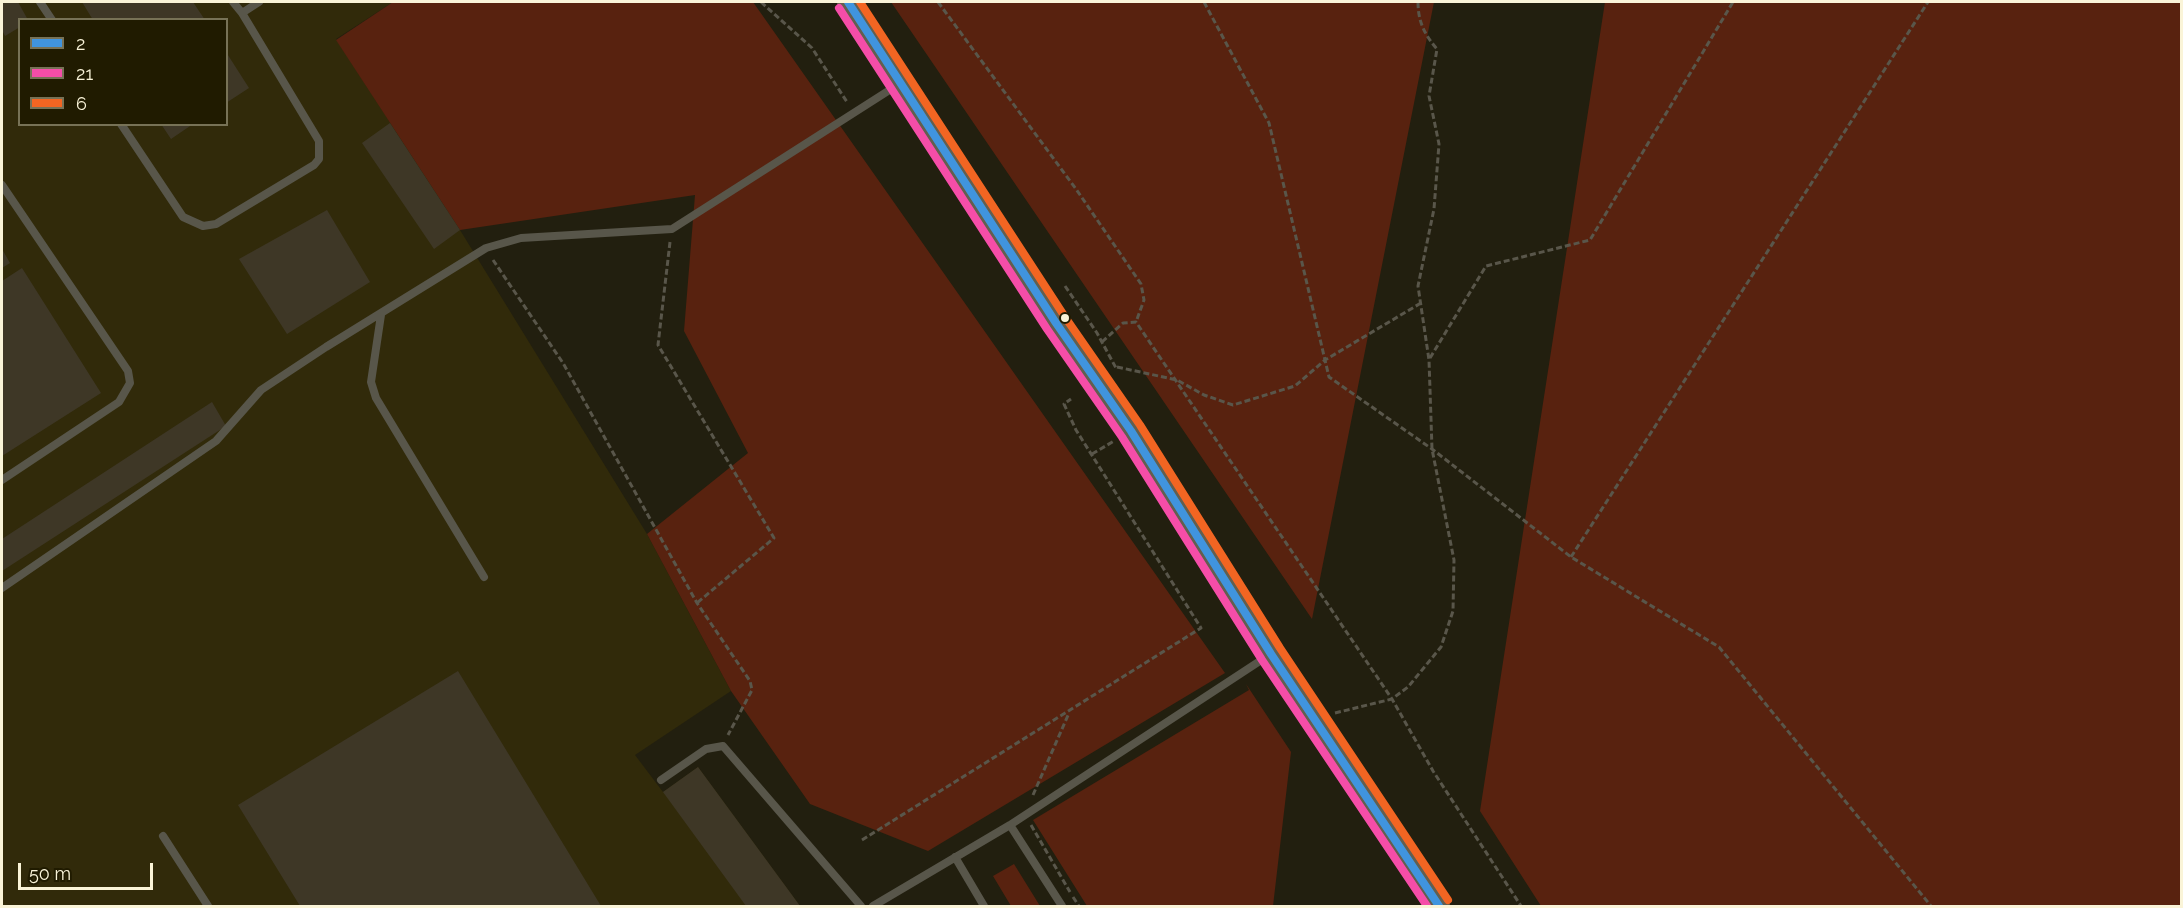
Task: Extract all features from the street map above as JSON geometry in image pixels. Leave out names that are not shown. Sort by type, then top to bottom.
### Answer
[{"type":"main road","points":[[848,2],[1061,332],[1131,431],[1271,654],[1439,906]]},
{"type":"lane","points":[[40,2],[51,18]]},
{"type":"lane","points":[[123,126],[183,217],[202,226],[216,224],[314,165],[319,159],[319,141],[242,13],[233,2]]},
{"type":"lane","points":[[242,13],[259,2]]},
{"type":"lane","points":[[2,588],[216,441],[261,390],[486,248],[521,238],[672,229],[853,111],[901,83]]},
{"type":"lane","points":[[2,185],[128,371],[130,383],[119,402],[2,480]]},
{"type":"lane","points":[[381,315],[371,382],[376,398],[484,577]]},
{"type":"lane","points":[[873,906],[1010,825],[1271,654]]},
{"type":"lane","points":[[661,780],[706,749],[723,746],[861,906]]},
{"type":"lane","points":[[1010,825],[1062,906]]},
{"type":"lane","points":[[163,836],[207,906]]},
{"type":"lane","points":[[955,857],[984,906]]},
{"type":"path","points":[[760,2],[812,48],[853,111]]},
{"type":"path","points":[[938,2],[1076,189],[1141,284],[1144,300],[1136,322]]},
{"type":"path","points":[[1204,2],[1269,123],[1329,377],[1432,449],[1571,557],[1719,647],[1931,906]]},
{"type":"path","points":[[1314,717],[1359,709],[1392,699],[1408,687],[1441,647],[1453,611],[1454,560],[1432,449],[1429,360],[1418,286],[1434,209],[1439,144],[1429,96],[1437,49],[1425,36],[1418,14],[1418,2]]},
{"type":"path","points":[[1429,360],[1486,266],[1590,240],[1733,2]]},
{"type":"path","points":[[1571,557],[1928,2]]},
{"type":"path","points":[[672,229],[658,345],[774,538],[697,603]]},
{"type":"path","points":[[486,248],[563,363],[697,603],[750,681],[752,690],[723,746]]},
{"type":"path","points":[[1065,286],[1098,333]]},
{"type":"path","points":[[1117,368],[1177,380],[1204,395],[1233,405],[1295,386],[1326,360],[1421,303]]},
{"type":"path","points":[[1102,342],[1123,323],[1136,322]]},
{"type":"path","points":[[1136,322],[1392,699],[1433,771],[1521,906]]},
{"type":"path","points":[[862,840],[1200,628],[1076,430],[1064,404],[1071,399]]},
{"type":"path","points":[[1092,454],[1131,431]]},
{"type":"path","points":[[1070,711],[1025,815],[1079,906]]},
{"type":"shaded area","points":[[2,2],[393,2],[336,39],[460,230],[647,534],[731,691],[635,755],[663,792],[698,767],[800,906],[2,906]]},
{"type":"shaded area","points":[[393,2],[753,2],[1225,673],[928,851],[810,804],[731,691],[647,534],[748,453],[684,331],[695,195],[460,230],[336,40]]},
{"type":"shaded area","points":[[891,2],[1434,2],[1312,619]]},
{"type":"shaded area","points":[[1605,2],[2181,2],[2181,906],[1541,906],[1480,811]]},
{"type":"shaded area","points":[[1246,684],[1291,752],[1273,906],[1087,906],[1033,820],[1249,690]]},
{"type":"shaded area","points":[[1014,864],[1040,906],[1011,906],[993,876]]},
{"type":"building","points":[[2,2],[18,2],[27,18],[18,18],[18,28],[5,36],[2,30]]},
{"type":"building","points":[[82,2],[193,2],[204,18],[92,18]]},
{"type":"building","points":[[228,55],[249,88],[228,102]]},
{"type":"building","points":[[390,123],[460,230],[434,249],[362,143]]},
{"type":"building","points":[[162,126],[190,126],[171,139]]},
{"type":"building","points":[[327,210],[370,282],[287,334],[239,259]]},
{"type":"building","points":[[2,249],[10,263],[2,268]]},
{"type":"building","points":[[22,268],[101,393],[2,456],[2,281]]},
{"type":"building","points":[[212,402],[226,426],[2,571],[2,539]]},
{"type":"building","points":[[458,671],[601,906],[300,906],[238,805]]},
{"type":"building","points":[[698,767],[800,906],[746,906],[663,792]]},
{"type":"transit line","name":"2","points":[[848,2],[1056,323],[1131,431],[1271,654],[1439,906]]},
{"type":"transit line","name":"6","points":[[860,2],[1065,317],[1140,425],[1280,648],[1448,900]]},
{"type":"transit line","name":"21","points":[[839,8],[1047,329],[1122,437],[1262,660],[1427,906]]}]
